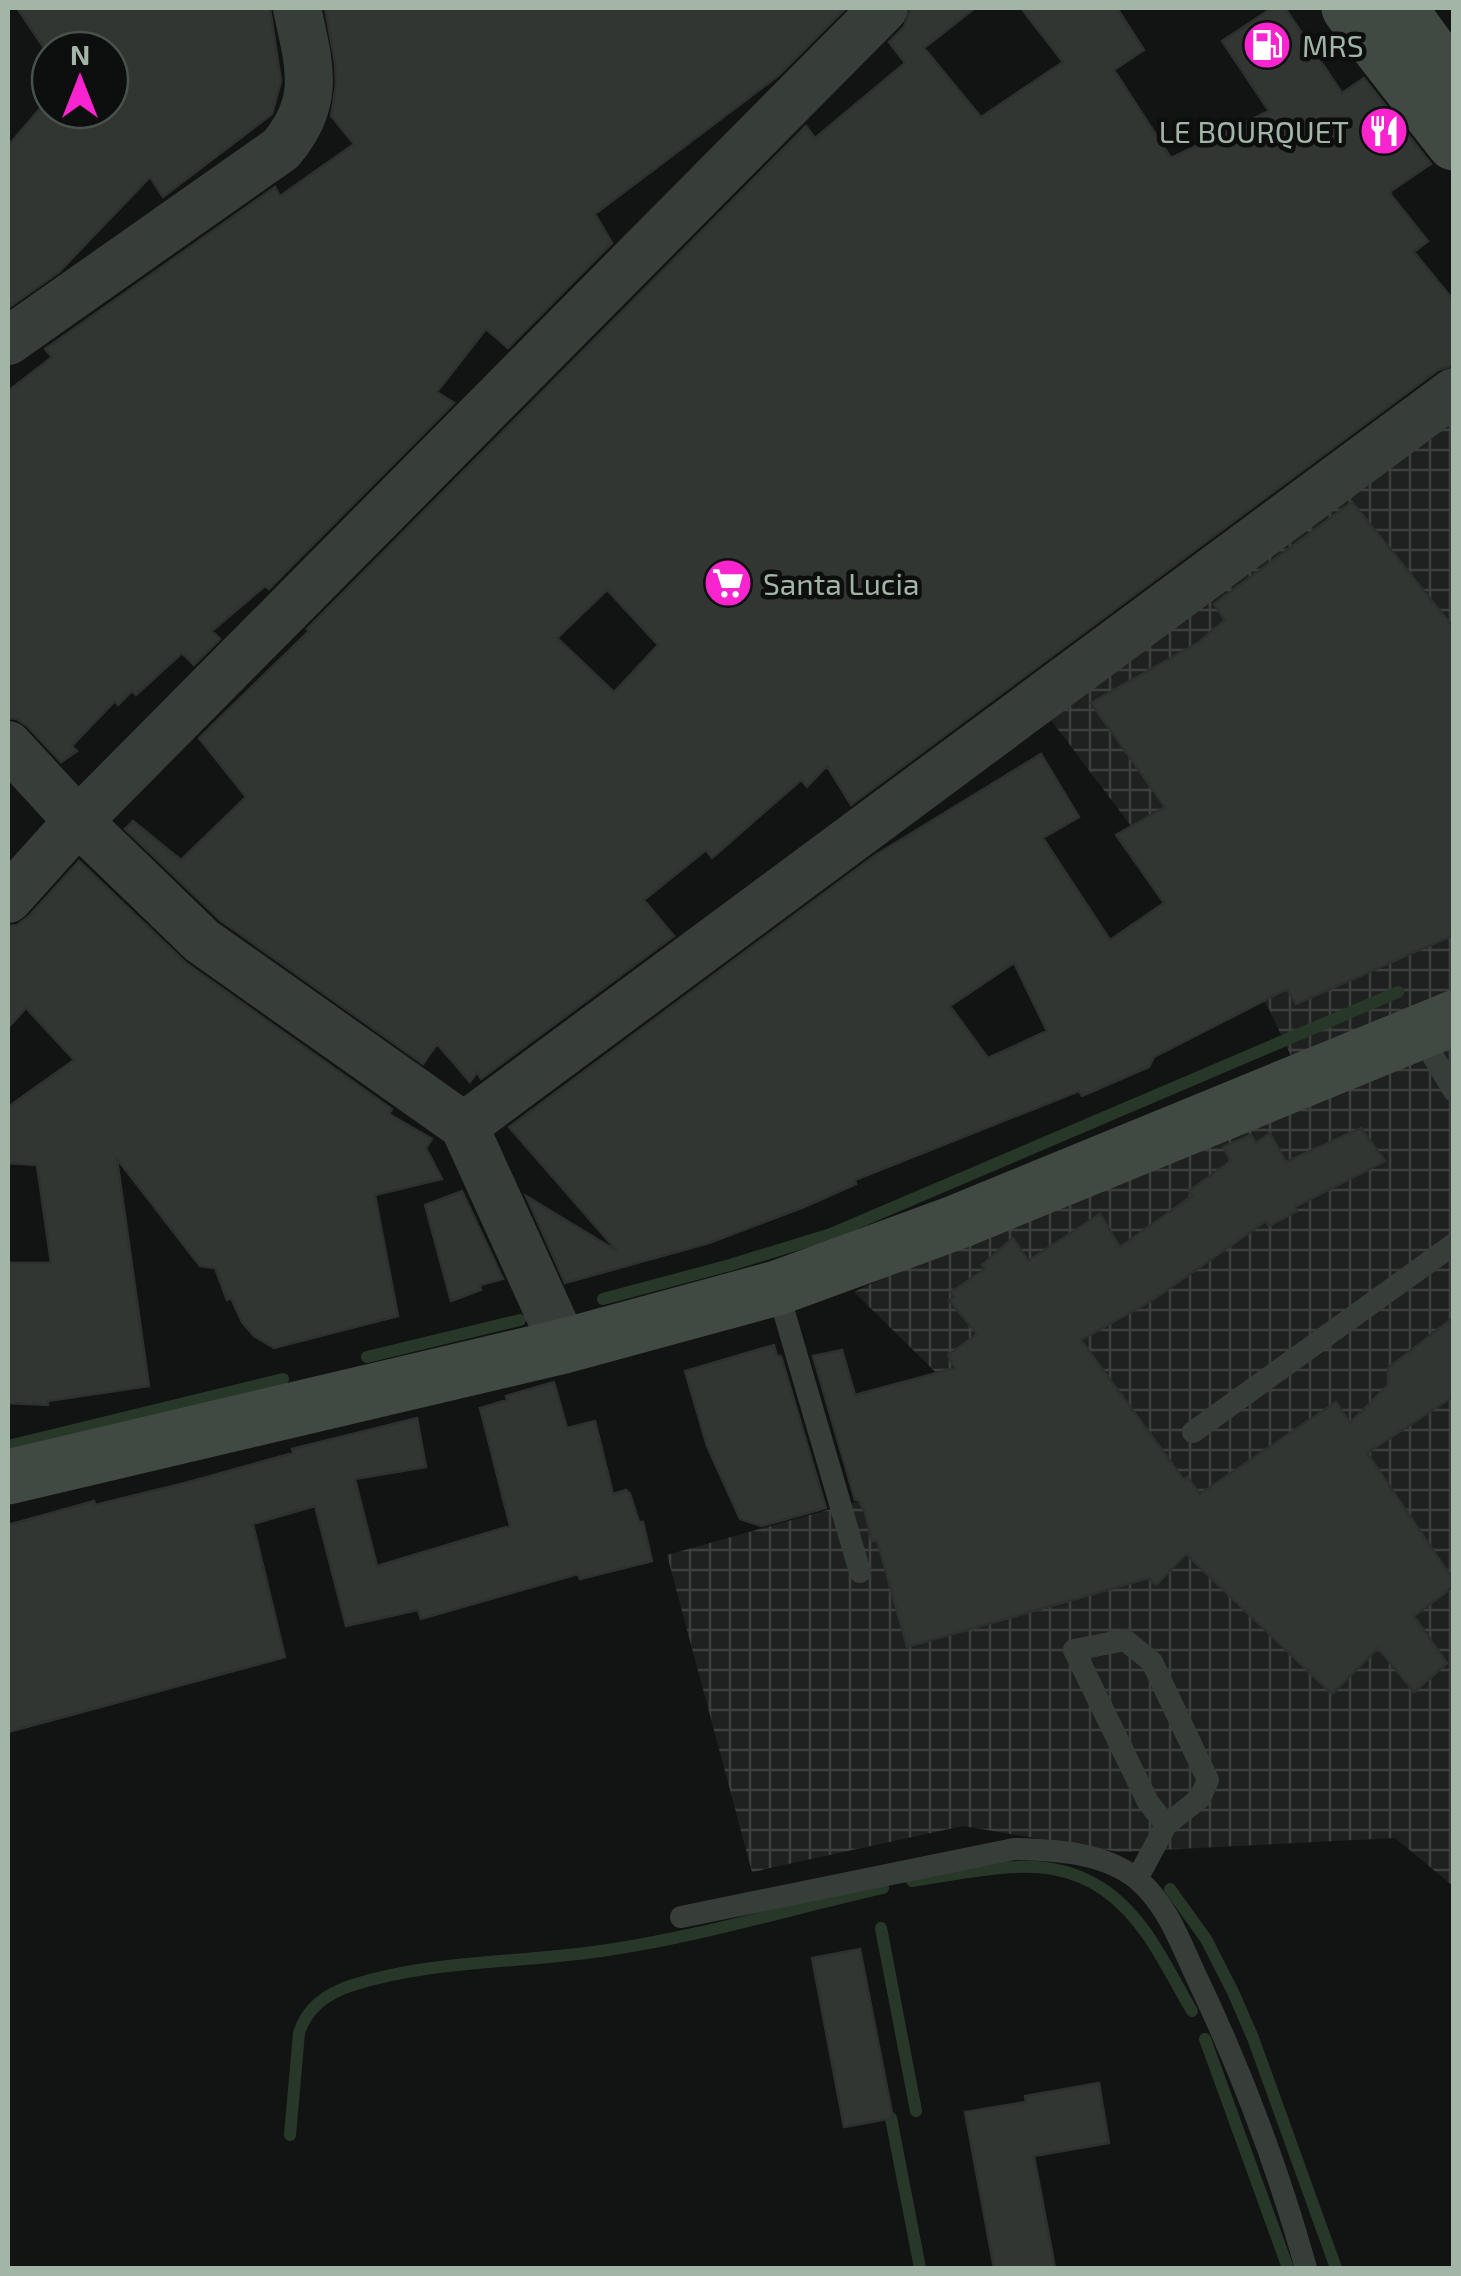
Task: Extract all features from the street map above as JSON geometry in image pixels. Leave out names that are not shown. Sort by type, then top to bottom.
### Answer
[{"type":"street","points":[[8,341],[281,150],[306,112],[311,74],[297,8]]},
{"type":"street","points":[[8,899],[78,821],[884,8]]},
{"type":"street","points":[[1349,8],[1454,143]]},
{"type":"street","points":[[1398,8],[1454,83]]},
{"type":"street","points":[[464,1126],[1454,392]]},
{"type":"street","points":[[8,745],[78,821],[202,941],[464,1126],[564,1346]]},
{"type":"street","points":[[8,1477],[564,1346],[777,1288],[957,1222],[1436,1025]]},
{"type":"lane","points":[[1436,1025],[1454,1092]]},
{"type":"lane","points":[[1193,1432],[1454,1244]]},
{"type":"lane","points":[[777,1288],[860,1572]]},
{"type":"lane","points":[[1137,1879],[1166,1825],[1200,1798],[1208,1780],[1152,1662],[1125,1640],[1074,1650],[1148,1802],[1166,1825]]},
{"type":"lane","points":[[681,1916],[1014,1849],[1057,1850],[1102,1860],[1137,1879],[1166,1912],[1233,2054],[1306,2268]]},
{"type":"shaded area","points":[[1453,418],[1453,1886],[1395,1838],[1119,1852],[963,1826],[752,1872],[667,1555],[1021,1456],[854,1292],[1301,1077],[1269,1009],[1048,716]]},
{"type":"building","points":[[17,8],[270,8],[281,81],[272,114],[163,197],[150,177],[59,272],[8,308],[8,146],[30,120],[30,130],[130,130],[130,30],[32,30]]},
{"type":"building","points":[[325,8],[846,8],[779,75],[595,214],[612,243],[508,348],[486,329],[437,392],[454,403],[269,589],[265,586],[212,631],[220,639],[194,665],[182,653],[136,695],[132,691],[118,705],[115,701],[72,746],[77,751],[61,762],[27,726],[8,718],[8,391],[52,357],[45,349],[275,187],[280,196],[354,144],[331,116],[335,63]]},
{"type":"building","points":[[911,8],[975,8],[924,48],[981,117],[1063,62],[1021,8],[1117,8],[1144,50],[1114,70],[1171,158],[1269,111],[1222,41],[1272,8],[1285,8],[1342,93],[1364,78],[1431,164],[1391,191],[1391,195],[1428,241],[1414,252],[1454,301],[1454,365],[1438,370],[851,805],[827,766],[807,787],[801,780],[712,858],[706,850],[644,900],[674,936],[481,1079],[477,1072],[470,1082],[437,1044],[423,1064],[220,920],[125,829],[133,821],[181,860],[246,797],[199,738],[806,126],[815,138],[905,63],[889,42],[904,27]],"holes":[[[607,590],[658,645],[614,692],[557,638]]]},
{"type":"building","points":[[1352,502],[1454,628],[1454,935],[1296,1004],[1287,989],[1154,1057],[1149,1067],[1082,1096],[1079,1091],[855,1180],[856,1184],[804,1207],[709,1243],[565,1283],[526,1196],[617,1251],[509,1127],[874,856],[1041,754],[1079,817],[1043,838],[1110,940],[1164,903],[1116,835],[1165,807],[1091,703],[1199,642],[1225,620],[1214,604]],"holes":[[[1014,963],[1047,1031],[988,1058],[950,1006]]]},
{"type":"building","points":[[79,861],[186,963],[392,1109],[389,1114],[432,1139],[426,1148],[442,1179],[375,1195],[398,1316],[274,1348],[254,1336],[242,1322],[231,1298],[227,1300],[215,1268],[200,1266],[117,1159],[149,1386],[48,1401],[48,1405],[8,1403],[8,1263],[51,1263],[37,1165],[8,1163],[8,1107],[74,1060],[26,1008],[8,1028],[8,926],[28,917]]},
{"type":"building","points":[[1361,1128],[1385,1161],[1295,1207],[1297,1211],[1269,1226],[1266,1221],[1151,1301],[1081,1340],[1184,1480],[1187,1477],[1200,1494],[1336,1402],[1350,1423],[1388,1385],[1388,1368],[1454,1317],[1454,1396],[1367,1453],[1454,1581],[1454,1586],[1414,1616],[1447,1663],[1414,1692],[1378,1648],[1332,1694],[1186,1554],[1156,1585],[1149,1578],[907,1647],[877,1540],[872,1541],[865,1513],[855,1500],[813,1356],[842,1350],[855,1395],[955,1368],[948,1355],[977,1334],[949,1300],[954,1297],[951,1292],[985,1269],[982,1265],[1013,1238],[1028,1261],[1100,1214],[1120,1247],[1192,1196],[1189,1191],[1231,1161],[1223,1147],[1251,1135],[1256,1143],[1270,1133],[1286,1162]]},
{"type":"building","points":[[462,1191],[503,1279],[480,1285],[481,1290],[451,1301],[425,1205]]},
{"type":"building","points":[[774,1345],[777,1356],[781,1356],[826,1508],[762,1526],[740,1519],[707,1446],[685,1371]]},
{"type":"building","points":[[554,1382],[567,1428],[595,1421],[613,1494],[626,1490],[630,1494],[639,1522],[643,1522],[652,1561],[580,1579],[578,1574],[421,1619],[418,1610],[346,1626],[315,1506],[253,1524],[285,1657],[8,1732],[8,1525],[94,1501],[95,1505],[185,1483],[293,1453],[292,1449],[417,1418],[426,1467],[355,1479],[377,1566],[510,1526],[480,1408]]},
{"type":"building","points":[[860,1949],[893,2118],[844,2127],[812,1958]]},
{"type":"building","points":[[1099,2083],[1109,2143],[1034,2156],[1055,2268],[994,2268],[965,2112],[1026,2102],[1025,2096]]},
{"type":"waterway","points":[[603,1299],[831,1234],[1398,992]]},
{"type":"waterway","points":[[367,1357],[520,1320]]},
{"type":"waterway","points":[[8,1446],[283,1379]]},
{"type":"waterway","points":[[912,1881],[1013,1867],[1071,1874],[1098,1886],[1124,1907],[1149,1937],[1192,2011]]},
{"type":"waterway","points":[[290,2135],[299,2033],[313,2008],[344,1988],[413,1971],[636,1945],[883,1888]]},
{"type":"waterway","points":[[1170,1889],[1206,1939],[1233,1992],[1336,2268]]},
{"type":"waterway","points":[[881,1928],[916,2111]]},
{"type":"waterway","points":[[1205,2039],[1288,2268]]},
{"type":"waterway","points":[[891,2118],[920,2268]]},
{"type":"place","name":"MRS","points":[[1267,45]]},
{"type":"place","name":"LE BOURQUET","points":[[1384,131]]},
{"type":"place","name":"Santa Lucia","points":[[728,583]]}]
